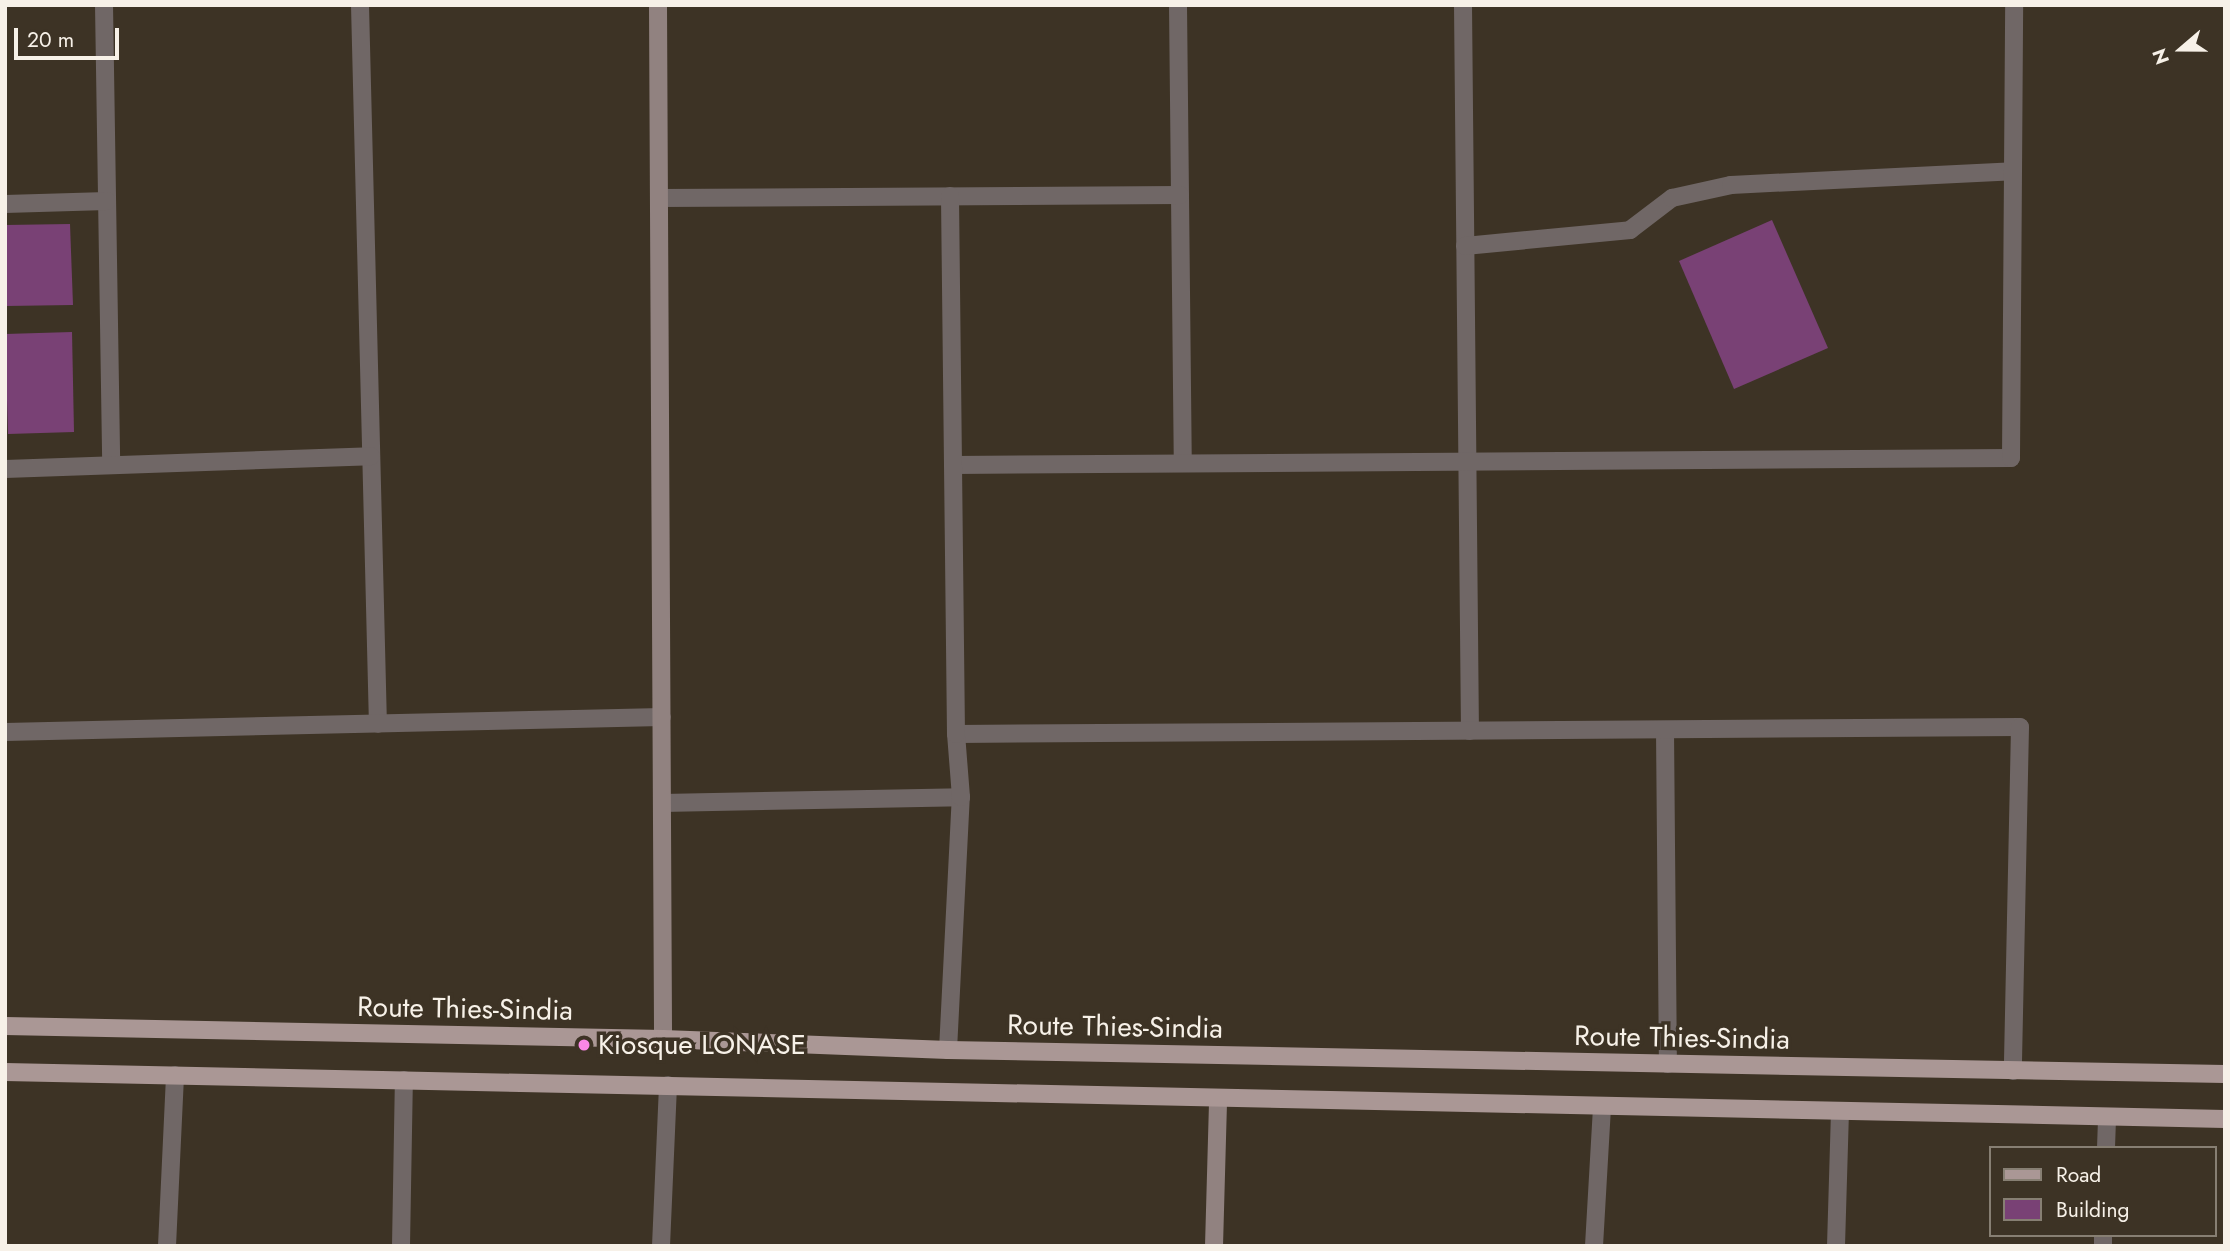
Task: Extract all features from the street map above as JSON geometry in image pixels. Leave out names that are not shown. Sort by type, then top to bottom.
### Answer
[{"type":"main road","name":"Route Thies-Sindia","points":[[5,1026],[663,1039],[948,1050],[2225,1074]]},
{"type":"main road","points":[[5,1072],[668,1085],[1218,1100],[2225,1119]]},
{"type":"street","points":[[104,5],[111,465]]},
{"type":"street","points":[[360,5],[378,724]]},
{"type":"street","points":[[657,5],[663,1039]]},
{"type":"street","points":[[1178,5],[1183,463]]},
{"type":"street","points":[[1463,5],[1470,731]]},
{"type":"street","points":[[953,465],[2011,458],[2014,5]]},
{"type":"street","points":[[1465,246],[1630,230],[1672,198],[1731,185],[2013,171]]},
{"type":"street","points":[[659,198],[1180,195]]},
{"type":"street","points":[[948,1050],[961,797],[956,734],[950,196]]},
{"type":"street","points":[[5,204],[107,201]]},
{"type":"street","points":[[5,469],[371,456]]},
{"type":"street","points":[[5,732],[662,718]]},
{"type":"street","points":[[956,734],[2020,727],[2013,1070]]},
{"type":"street","points":[[1665,730],[1668,1064]]},
{"type":"street","points":[[662,803],[961,797]]},
{"type":"street","points":[[167,1246],[175,1075]]},
{"type":"street","points":[[401,1246],[404,1080]]},
{"type":"street","points":[[661,1246],[668,1085]]},
{"type":"street","points":[[1214,1246],[1218,1100]]},
{"type":"street","points":[[1594,1246],[1602,1107]]},
{"type":"street","points":[[1836,1246],[1840,1112]]},
{"type":"street","points":[[2106,1146],[2107,1117]]},
{"type":"building","points":[[1772,220],[1828,348],[1734,389],[1679,261]]},
{"type":"building","points":[[70,224],[73,305],[6,306],[5,225]]},
{"type":"building","points":[[72,332],[74,432],[8,434],[5,334]]},
{"type":"place","name":"Kiosque LONASE","points":[[584,1045]]}]
